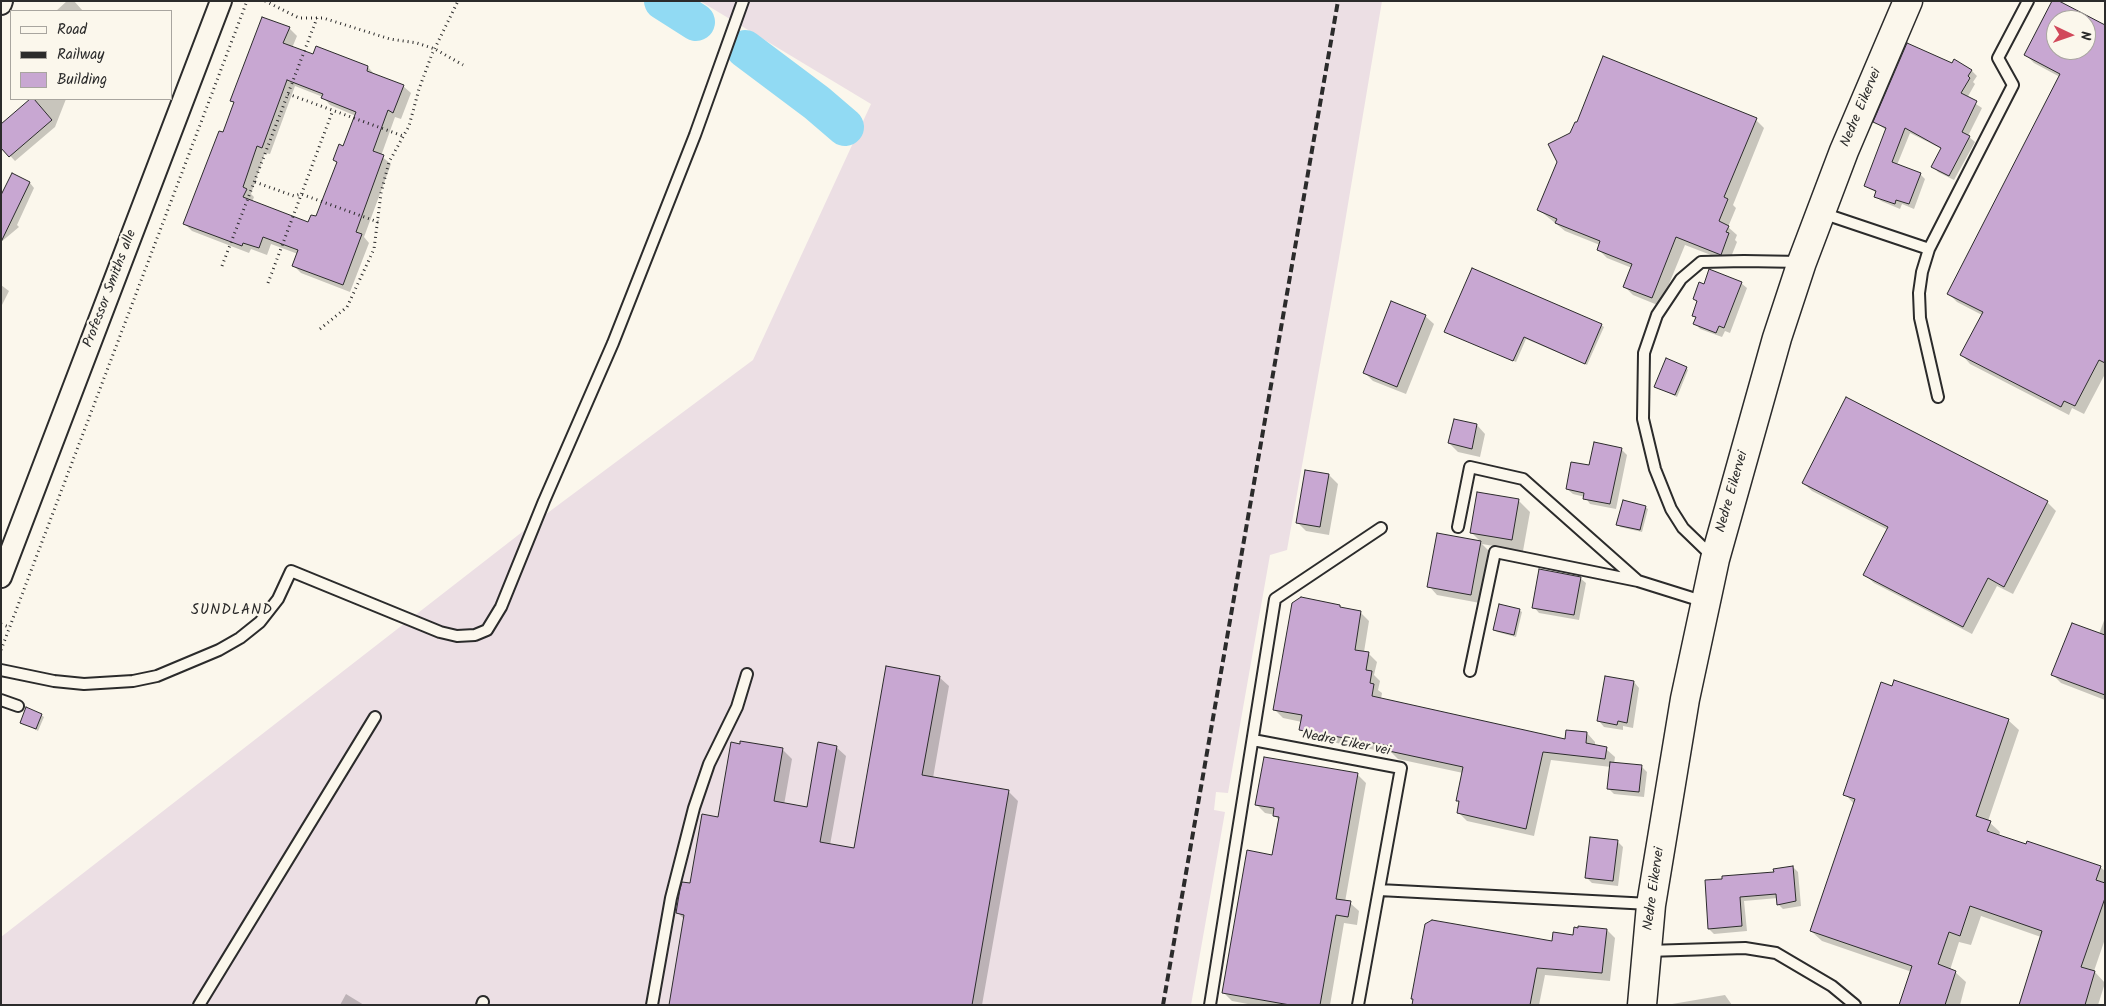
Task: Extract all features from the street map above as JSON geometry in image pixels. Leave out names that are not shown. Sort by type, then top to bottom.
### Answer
[{"type":"main road","name":"Nedre Eikervei","points":[[1642,1005],[1652,904],[1685,699],[1715,559],[1777,338],[1802,262],[1844,151],[1908,1]]},
{"type":"street","name":"Professor Smiths alle","points":[[1,577],[221,1]]},
{"type":"lane","points":[[1,670],[54,682],[84,684],[134,681],[157,676],[219,650],[260,622],[278,599],[291,570],[440,632],[458,636],[475,635],[487,630],[501,607],[544,501],[613,343],[695,135],[743,1]]},
{"type":"lane","points":[[1938,397],[1920,318],[1918,293],[1922,272],[1929,249],[2013,85],[1998,58],[2028,1]]},
{"type":"lane","points":[[1821,212],[1929,249]]},
{"type":"lane","points":[[1715,559],[1683,528],[1671,509],[1655,469],[1643,419],[1644,353],[1657,315],[1681,279],[1701,262],[1802,262]]},
{"type":"lane","points":[[1458,527],[1470,467],[1522,479],[1638,581]]},
{"type":"lane","points":[[1210,1005],[1275,599],[1381,528]]},
{"type":"lane","points":[[1470,671],[1495,552],[1638,581],[1706,602]]},
{"type":"lane","points":[[652,1005],[671,898],[694,808],[709,764],[737,707],[747,674]]},
{"type":"lane","points":[[1,700],[18,706]]},
{"type":"lane","points":[[198,1005],[375,716]]},
{"type":"lane","name":"Nedre Eiker vei","points":[[1253,740],[1401,768],[1358,1005]]},
{"type":"lane","points":[[1379,890],[1652,904]]},
{"type":"lane","points":[[1646,951],[1745,948],[1776,953],[1832,986],[1855,1005]]},
{"type":"path","points":[[1,650],[247,1]]},
{"type":"path","points":[[266,1],[299,18],[323,18],[390,39],[417,43],[435,49],[463,65]]},
{"type":"path","points":[[320,329],[347,307],[374,248],[381,192],[389,162],[409,126],[419,89],[435,49],[458,1]]},
{"type":"path","points":[[222,266],[317,18]]},
{"type":"path","points":[[288,94],[403,136]]},
{"type":"path","points":[[268,283],[333,110]]},
{"type":"path","points":[[255,182],[294,196],[301,194],[378,222]]},
{"type":"path","points":[[1,624],[9,627]]},
{"type":"shaded area","points":[[700,1],[1382,1],[1287,550],[1270,555],[1228,793],[1216,792],[1214,810],[1225,812],[1191,1005],[1,1005],[1,937],[526,529],[753,360],[871,104]]},
{"type":"building","points":[[2052,1],[2059,1],[2076,10],[2047,10]]},
{"type":"building","points":[[2046,13],[2046,60],[2096,60],[2096,20],[2105,25],[2105,363],[2099,360],[2075,406],[2064,401],[2061,407],[1960,355],[1983,312],[1947,294],[2060,74],[2024,55]]},
{"type":"building","points":[[262,17],[290,27],[283,43],[313,54],[316,46],[368,66],[367,71],[404,85],[393,113],[388,110],[373,151],[384,155],[356,232],[362,234],[343,285],[292,266],[298,250],[263,237],[259,248],[243,243],[242,246],[183,224],[219,131],[223,132],[234,102],[230,101]],"holes":[[[287,80],[323,94],[321,98],[356,112],[343,146],[339,144],[333,160],[337,162],[316,216],[311,215],[308,222],[243,197],[247,189],[243,187],[257,146],[262,148]]]},
{"type":"building","points":[[1907,43],[1952,63],[1954,59],[1972,70],[1968,76],[1970,78],[1961,93],[1977,101],[1962,132],[1970,136],[1949,176],[1931,167],[1941,148],[1905,128],[1892,162],[1921,173],[1909,204],[1896,200],[1895,204],[1874,197],[1876,191],[1864,186],[1886,128],[1873,122]]},
{"type":"building","points":[[1603,56],[1757,118],[1724,197],[1728,199],[1719,221],[1729,226],[1726,232],[1729,233],[1721,255],[1676,237],[1652,298],[1623,287],[1632,264],[1597,250],[1600,241],[1555,223],[1557,219],[1537,210],[1557,162],[1548,144],[1570,133],[1575,122],[1577,122]]},
{"type":"building","points":[[29,100],[35,100],[52,120],[9,157],[1,148],[1,124]]},
{"type":"building","points":[[12,173],[30,182],[1,242],[1,195]]},
{"type":"building","points":[[1472,268],[1602,324],[1585,364],[1524,337],[1513,361],[1444,332]]},
{"type":"building","points":[[1709,269],[1742,282],[1724,328],[1719,326],[1716,333],[1693,324],[1696,317],[1692,316],[1697,301],[1693,299],[1699,282],[1704,284]]},
{"type":"building","points":[[1391,301],[1426,315],[1397,387],[1363,373]]},
{"type":"building","points":[[1666,358],[1687,367],[1675,395],[1654,387]]},
{"type":"building","points":[[1846,397],[2048,501],[2004,587],[1988,578],[1963,627],[1863,575],[1888,527],[1802,483]]},
{"type":"building","points":[[1454,419],[1477,424],[1472,449],[1448,443]]},
{"type":"building","points":[[1594,442],[1622,448],[1610,504],[1583,499],[1584,493],[1566,489],[1571,462],[1589,465]]},
{"type":"building","points":[[1305,470],[1329,474],[1320,527],[1296,523]]},
{"type":"building","points":[[1477,492],[1519,499],[1512,540],[1470,533]]},
{"type":"building","points":[[1623,500],[1646,506],[1640,530],[1616,525]]},
{"type":"building","points":[[1437,533],[1481,541],[1471,595],[1427,587]]},
{"type":"building","points":[[1539,569],[1581,577],[1574,615],[1532,608]]},
{"type":"building","points":[[1301,597],[1361,611],[1355,650],[1369,652],[1366,670],[1372,671],[1370,683],[1374,684],[1372,696],[1565,739],[1566,730],[1587,732],[1586,743],[1607,747],[1605,759],[1543,752],[1526,829],[1457,813],[1459,801],[1456,801],[1463,767],[1389,751],[1390,746],[1299,730],[1302,715],[1273,710],[1292,603]]},
{"type":"building","points":[[1499,604],[1520,609],[1514,635],[1493,630]]},
{"type":"building","points":[[2072,623],[2105,635],[2105,695],[2051,675]]},
{"type":"building","points":[[886,666],[940,676],[922,775],[1009,790],[972,1005],[669,1005],[684,915],[676,913],[680,889],[682,882],[690,883],[702,814],[718,817],[731,742],[740,744],[740,741],[783,748],[774,801],[807,807],[818,742],[837,746],[820,842],[854,848]]},
{"type":"building","points":[[1605,676],[1634,681],[1627,723],[1618,721],[1617,725],[1597,721]]},
{"type":"building","points":[[1894,680],[2009,719],[1976,816],[1991,821],[1987,831],[2026,844],[2027,841],[2101,866],[2096,880],[2105,883],[2105,898],[2081,967],[2095,971],[2085,1005],[2019,1005],[2042,931],[1970,906],[1960,936],[1949,932],[1938,964],[1956,971],[1945,1005],[1899,1005],[1912,966],[1810,931],[1855,799],[1843,795],[1881,682],[1892,686]]},
{"type":"building","points":[[26,707],[42,714],[36,729],[20,723]]},
{"type":"building","points":[[1264,757],[1358,773],[1336,899],[1351,901],[1348,917],[1336,915],[1320,1005],[1290,1005],[1222,993],[1247,850],[1272,855],[1279,817],[1273,816],[1274,808],[1255,805]]},
{"type":"building","points":[[1610,762],[1642,765],[1639,792],[1607,789]]},
{"type":"building","points":[[1590,837],[1618,840],[1613,881],[1585,878]]},
{"type":"building","points":[[1793,866],[1796,901],[1777,905],[1776,894],[1740,897],[1742,926],[1708,929],[1705,880],[1722,879],[1722,876],[1774,872],[1773,869]]},
{"type":"building","points":[[1432,920],[1552,941],[1553,932],[1573,935],[1574,927],[1578,928],[1578,926],[1607,929],[1602,973],[1537,968],[1530,1005],[1412,1005],[1413,999],[1411,999],[1425,924]]},
{"type":"waterway","points":[[663,1],[696,22]]},
{"type":"waterway","points":[[745,49],[817,103],[845,127]]},
{"type":"railway","points":[[1163,1005],[1338,1]]},
{"type":"district","name":"SUNDLAND","points":[[232,611]]}]
